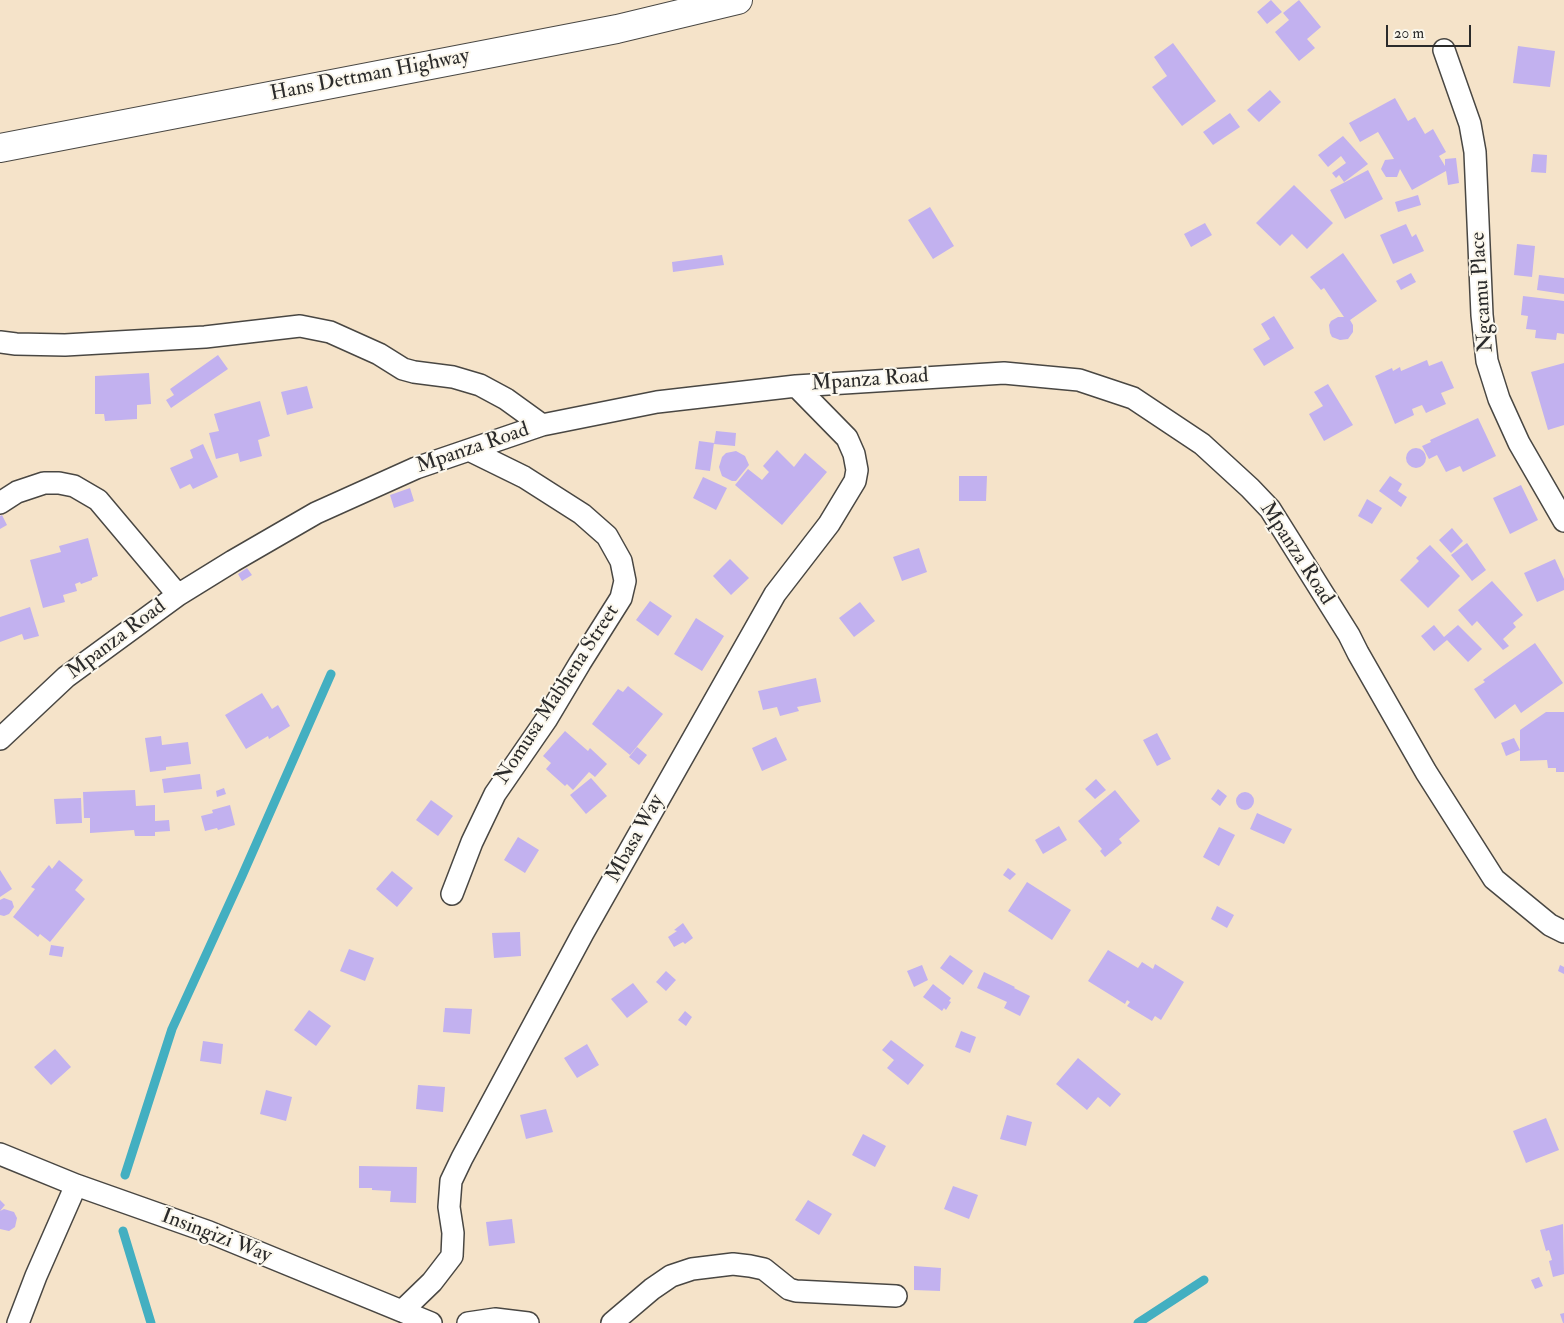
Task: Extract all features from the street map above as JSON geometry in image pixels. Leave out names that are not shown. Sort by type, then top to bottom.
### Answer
[{"type":"street","name":"Hans Dettman Highway","points":[[0,148],[607,30],[738,0]]},
{"type":"street","name":"Ngcamu Place","points":[[1444,50],[1470,124],[1475,152],[1482,315],[1488,361],[1499,399],[1519,443],[1564,522]]},
{"type":"street","points":[[0,342],[65,345],[205,337],[300,326],[330,332],[379,354],[403,369],[453,377],[480,385],[506,399],[542,425]]},
{"type":"street","name":"Mpanza Road","points":[[0,739],[66,678],[178,594],[316,513],[416,468],[542,425],[657,402],[796,386],[1004,373],[1079,380],[1133,398],[1202,444],[1250,488],[1270,510],[1349,635],[1426,772],[1494,879],[1550,925],[1564,932]]},
{"type":"street","name":"Mbasa Way","points":[[402,1311],[432,1282],[452,1256],[453,1233],[449,1207],[451,1181],[583,933],[775,594],[829,524],[855,481],[857,470],[854,454],[847,438],[796,386]]},
{"type":"street","name":"Nomusa Mabhena Street","points":[[452,894],[472,842],[495,794],[546,720],[621,598],[625,581],[621,560],[607,536],[582,514],[524,477],[469,450]]},
{"type":"street","points":[[0,503],[17,492],[44,482],[74,486],[98,500],[178,594]]},
{"type":"street","name":"Insingizi Way","points":[[0,1154],[76,1185],[210,1232],[431,1323]]},
{"type":"street","points":[[18,1323],[36,1276],[76,1185]]},
{"type":"street","points":[[612,1323],[652,1289],[671,1276],[692,1270],[733,1264],[764,1269],[789,1289],[796,1291],[896,1296]]},
{"type":"street","points":[[468,1323],[495,1319],[528,1323]]},
{"type":"building","points":[[1271,0],[1282,12],[1267,24],[1257,12]]},
{"type":"building","points":[[1299,0],[1321,27],[1307,39],[1315,48],[1299,61],[1275,32],[1289,20],[1283,13]]},
{"type":"building","points":[[1173,43],[1216,101],[1182,126],[1152,87],[1167,76],[1154,57]]},
{"type":"building","points":[[1518,46],[1555,51],[1550,87],[1513,83]]},
{"type":"building","points":[[1270,90],[1281,102],[1259,122],[1247,110]]},
{"type":"building","points":[[1395,98],[1408,121],[1415,117],[1425,134],[1433,129],[1446,152],[1439,156],[1445,166],[1445,159],[1456,158],[1459,183],[1448,185],[1446,171],[1412,190],[1400,169],[1397,177],[1386,177],[1381,169],[1385,160],[1394,159],[1378,132],[1360,142],[1349,123]]},
{"type":"building","points":[[1230,113],[1240,127],[1213,145],[1203,132]]},
{"type":"building","points":[[1343,136],[1368,164],[1344,182],[1339,175],[1336,178],[1332,173],[1346,163],[1341,156],[1328,167],[1318,155]]},
{"type":"building","points":[[1533,154],[1547,155],[1546,173],[1531,172]]},
{"type":"building","points":[[1368,170],[1383,199],[1345,219],[1330,190]]},
{"type":"building","points":[[1294,185],[1333,223],[1307,249],[1292,234],[1280,246],[1256,223]]},
{"type":"building","points":[[1418,195],[1421,205],[1398,212],[1395,202]]},
{"type":"building","points":[[930,207],[954,246],[933,259],[908,220]]},
{"type":"building","points":[[1205,223],[1212,235],[1191,247],[1184,234]]},
{"type":"building","points":[[1406,224],[1412,237],[1416,234],[1424,251],[1393,264],[1380,235]]},
{"type":"building","points":[[1517,244],[1535,246],[1532,277],[1514,275]]},
{"type":"building","points":[[1343,253],[1377,301],[1350,320],[1353,325],[1353,332],[1348,339],[1340,340],[1332,337],[1329,325],[1331,321],[1338,317],[1344,317],[1324,288],[1321,290],[1310,277]]},
{"type":"building","points":[[722,255],[724,265],[673,272],[672,262]]},
{"type":"building","points":[[1411,273],[1416,282],[1401,290],[1396,281]]},
{"type":"building","points":[[1539,275],[1564,278],[1564,294],[1537,290]]},
{"type":"building","points":[[1523,296],[1564,301],[1564,334],[1557,333],[1556,340],[1535,338],[1536,330],[1526,329],[1528,316],[1521,315]]},
{"type":"building","points":[[1274,316],[1294,348],[1264,366],[1253,349],[1270,339],[1261,324]]},
{"type":"building","points":[[218,355],[228,369],[171,408],[166,400],[174,395],[170,389]]},
{"type":"building","points":[[1427,360],[1429,366],[1442,361],[1454,388],[1441,393],[1446,404],[1426,413],[1422,405],[1412,409],[1414,415],[1395,424],[1375,376],[1392,368],[1393,371],[1400,367],[1401,371]]},
{"type":"building","points":[[1564,363],[1564,425],[1548,430],[1531,372]]},
{"type":"building","points":[[149,373],[151,404],[137,405],[137,419],[105,421],[104,414],[95,414],[95,376]]},
{"type":"building","points":[[1328,384],[1353,425],[1324,441],[1309,414],[1323,406],[1314,392]]},
{"type":"building","points":[[307,386],[313,408],[287,415],[281,392]]},
{"type":"building","points":[[260,401],[270,436],[258,440],[262,456],[240,462],[238,453],[216,459],[209,433],[219,431],[214,414]]},
{"type":"building","points":[[1478,418],[1496,456],[1463,472],[1460,466],[1446,472],[1437,455],[1429,459],[1422,446],[1431,442],[1430,440]]},
{"type":"building","points":[[716,431],[736,433],[735,446],[714,444]]},
{"type":"building","points":[[699,441],[714,443],[710,471],[695,469]]},
{"type":"building","points":[[203,444],[218,477],[193,489],[190,484],[180,489],[170,468],[193,458],[190,450]]},
{"type":"building","points":[[1416,448],[1423,451],[1426,458],[1423,465],[1416,468],[1409,465],[1406,458],[1409,451]]},
{"type":"building","points":[[777,450],[794,467],[805,453],[827,472],[782,525],[735,485],[748,469],[762,480],[769,472],[763,466]]},
{"type":"building","points":[[736,451],[745,456],[749,465],[736,481],[732,481],[722,476],[719,467],[722,457],[726,453]]},
{"type":"building","points":[[959,476],[987,476],[986,501],[959,501]]},
{"type":"building","points":[[1390,476],[1402,484],[1398,491],[1407,497],[1401,507],[1379,491]]},
{"type":"building","points":[[703,477],[727,488],[716,510],[693,498]]},
{"type":"building","points":[[1521,485],[1538,520],[1510,534],[1493,498]]},
{"type":"building","points":[[410,488],[414,501],[394,508],[390,495]]},
{"type":"building","points":[[1367,499],[1382,508],[1372,524],[1358,516]]},
{"type":"building","points":[[2,515],[7,525],[0,529],[0,516]]},
{"type":"building","points":[[1452,528],[1463,541],[1451,553],[1439,540]]},
{"type":"building","points":[[88,538],[98,576],[81,584],[80,582],[75,584],[77,591],[63,595],[65,602],[43,608],[30,560],[61,552],[59,546]]},
{"type":"building","points":[[1467,543],[1486,570],[1472,581],[1451,555]]},
{"type":"building","points":[[1430,545],[1460,576],[1428,608],[1400,580],[1419,561],[1416,558]]},
{"type":"building","points":[[919,548],[927,572],[902,581],[893,557]]},
{"type":"building","points":[[730,559],[749,578],[731,595],[713,576]]},
{"type":"building","points":[[1555,559],[1564,579],[1564,590],[1537,602],[1524,573]]},
{"type":"building","points":[[247,568],[252,575],[242,581],[238,574]]},
{"type":"building","points":[[1492,581],[1523,615],[1513,623],[1516,627],[1503,639],[1509,646],[1503,650],[1477,621],[1472,626],[1458,610]]},
{"type":"building","points":[[650,601],[672,616],[658,636],[636,620]]},
{"type":"building","points":[[860,602],[875,621],[854,637],[839,618]]},
{"type":"building","points":[[30,607],[39,636],[24,640],[22,634],[0,642],[0,617]]},
{"type":"building","points":[[696,618],[724,636],[702,671],[674,654]]},
{"type":"building","points":[[1434,625],[1444,637],[1458,625],[1482,649],[1468,662],[1447,640],[1434,651],[1421,636]]},
{"type":"building","points":[[1535,643],[1563,683],[1521,713],[1515,704],[1495,719],[1474,689],[1485,682],[1483,680]]},
{"type":"building","points":[[816,678],[821,702],[797,707],[799,711],[780,716],[777,707],[763,710],[758,691]]},
{"type":"building","points":[[628,686],[663,714],[630,755],[592,724],[618,689],[623,692]]},
{"type":"building","points":[[262,693],[272,709],[278,705],[290,726],[269,739],[268,736],[246,749],[225,715]]},
{"type":"building","points":[[1546,712],[1564,712],[1564,772],[1556,772],[1556,768],[1548,768],[1547,760],[1520,761],[1520,730]]},
{"type":"building","points":[[565,731],[588,751],[590,748],[607,764],[595,777],[589,772],[573,790],[567,784],[565,786],[546,769],[551,763],[543,756]]},
{"type":"building","points":[[1157,733],[1171,759],[1157,766],[1143,740]]},
{"type":"building","points":[[161,736],[162,745],[188,742],[191,764],[166,767],[166,770],[150,772],[145,738]]},
{"type":"building","points":[[776,737],[787,760],[762,771],[752,748]]},
{"type":"building","points":[[1514,738],[1520,750],[1506,756],[1501,743]]},
{"type":"building","points":[[637,747],[647,755],[639,765],[629,757]]},
{"type":"building","points":[[200,774],[202,789],[164,793],[162,779]]},
{"type":"building","points":[[591,778],[607,796],[586,814],[570,795]]},
{"type":"building","points":[[1096,779],[1106,790],[1095,799],[1085,789]]},
{"type":"building","points":[[224,788],[226,794],[217,797],[216,791]]},
{"type":"building","points":[[1218,789],[1227,796],[1220,806],[1211,799]]},
{"type":"building","points":[[135,790],[136,806],[155,805],[155,821],[169,820],[170,831],[155,832],[155,836],[135,836],[134,830],[90,833],[90,818],[84,818],[83,792]]},
{"type":"building","points":[[1115,790],[1140,821],[1119,839],[1122,843],[1105,857],[1100,851],[1102,849],[1078,821]]},
{"type":"building","points":[[1245,792],[1253,797],[1254,801],[1249,809],[1245,810],[1237,805],[1236,801],[1241,793]]},
{"type":"building","points":[[81,798],[82,823],[56,824],[54,799]]},
{"type":"building","points":[[431,800],[453,816],[438,836],[416,820]]},
{"type":"building","points":[[230,805],[235,825],[218,830],[217,828],[205,831],[201,816],[213,813],[212,810]]},
{"type":"building","points":[[1257,813],[1292,829],[1284,844],[1250,829]]},
{"type":"building","points":[[1059,826],[1067,840],[1043,854],[1035,840]]},
{"type":"building","points":[[1219,827],[1235,835],[1219,866],[1203,857]]},
{"type":"building","points":[[518,837],[539,850],[525,873],[504,860]]},
{"type":"building","points":[[59,860],[83,880],[75,890],[85,899],[50,942],[40,934],[38,937],[13,917],[35,889],[31,887],[49,865],[52,869]]},
{"type":"building","points":[[1008,868],[1016,874],[1010,880],[1003,875]]},
{"type":"building","points":[[0,870],[12,889],[0,897]]},
{"type":"building","points":[[392,871],[413,888],[397,907],[376,889]]},
{"type":"building","points":[[1027,882],[1071,910],[1052,940],[1008,911]]},
{"type":"building","points":[[4,898],[12,901],[14,907],[9,914],[4,916],[0,915],[0,900]]},
{"type":"building","points":[[1217,906],[1234,915],[1227,928],[1211,919]]},
{"type":"building","points":[[683,923],[693,938],[685,944],[683,942],[674,947],[668,937],[677,931],[674,930]]},
{"type":"building","points":[[520,932],[521,956],[494,958],[492,933]]},
{"type":"building","points":[[51,945],[64,947],[62,957],[49,955]]},
{"type":"building","points":[[349,949],[374,958],[365,981],[340,971]]},
{"type":"building","points":[[1108,950],[1138,968],[1142,962],[1153,969],[1155,964],[1184,982],[1161,1020],[1155,1016],[1152,1021],[1127,1006],[1130,1002],[1127,1000],[1125,1004],[1088,981]]},
{"type":"building","points":[[950,955],[973,971],[963,985],[940,968]]},
{"type":"building","points":[[922,965],[928,980],[914,987],[907,971]]},
{"type":"building","points":[[1560,965],[1564,967],[1564,974],[1558,971]]},
{"type":"building","points":[[666,971],[676,980],[666,991],[656,982]]},
{"type":"building","points":[[984,972],[1030,996],[1020,1016],[1004,1008],[1007,1002],[977,988]]},
{"type":"building","points":[[633,983],[648,1002],[627,1018],[611,999]]},
{"type":"building","points":[[933,984],[951,998],[949,1001],[951,1002],[946,1010],[944,1008],[942,1011],[923,997]]},
{"type":"building","points":[[445,1008],[472,1009],[470,1034],[443,1032]]},
{"type":"building","points":[[309,1010],[331,1026],[316,1046],[294,1030]]},
{"type":"building","points":[[685,1011],[692,1017],[686,1026],[678,1020]]},
{"type":"building","points":[[961,1031],[976,1037],[970,1053],[955,1047]]},
{"type":"building","points":[[891,1040],[924,1065],[908,1085],[887,1068],[894,1060],[882,1050]]},
{"type":"building","points":[[203,1041],[223,1044],[221,1064],[200,1061]]},
{"type":"building","points":[[587,1044],[599,1065],[577,1078],[564,1058]]},
{"type":"building","points":[[55,1049],[71,1067],[51,1085],[34,1067]]},
{"type":"building","points":[[1078,1058],[1121,1094],[1110,1107],[1098,1097],[1087,1110],[1056,1084]]},
{"type":"building","points":[[418,1085],[445,1087],[443,1112],[416,1109]]},
{"type":"building","points":[[266,1090],[292,1097],[286,1121],[260,1114]]},
{"type":"building","points":[[546,1109],[553,1132],[526,1139],[520,1115]]},
{"type":"building","points":[[1007,1115],[1032,1122],[1026,1146],[1000,1139]]},
{"type":"building","points":[[1546,1118],[1559,1150],[1526,1163],[1513,1131]]},
{"type":"building","points":[[863,1134],[886,1146],[875,1167],[852,1155]]},
{"type":"building","points":[[359,1166],[417,1167],[416,1203],[390,1202],[391,1191],[359,1188]]},
{"type":"building","points":[[953,1186],[978,1195],[969,1219],[944,1209]]},
{"type":"building","points":[[0,1200],[5,1205],[0,1211]]},
{"type":"building","points":[[808,1200],[832,1214],[819,1235],[795,1220]]},
{"type":"building","points":[[4,1209],[14,1212],[17,1218],[15,1227],[9,1231],[0,1229],[0,1211]]},
{"type":"building","points":[[512,1219],[515,1243],[489,1246],[486,1222]]},
{"type":"building","points":[[1563,1224],[1564,1274],[1553,1277],[1549,1261],[1552,1260],[1549,1250],[1546,1251],[1540,1230]]},
{"type":"building","points":[[914,1266],[941,1268],[940,1291],[914,1290]]},
{"type":"building","points":[[1539,1277],[1543,1286],[1535,1289],[1531,1280]]},
{"type":"building","points":[[1564,1313],[1564,1323],[1563,1323],[1560,1314]]},
{"type":"waterway","points":[[125,1175],[172,1029],[331,674]]},
{"type":"waterway","points":[[123,1231],[151,1323]]},
{"type":"waterway","points":[[1138,1323],[1204,1280]]}]
